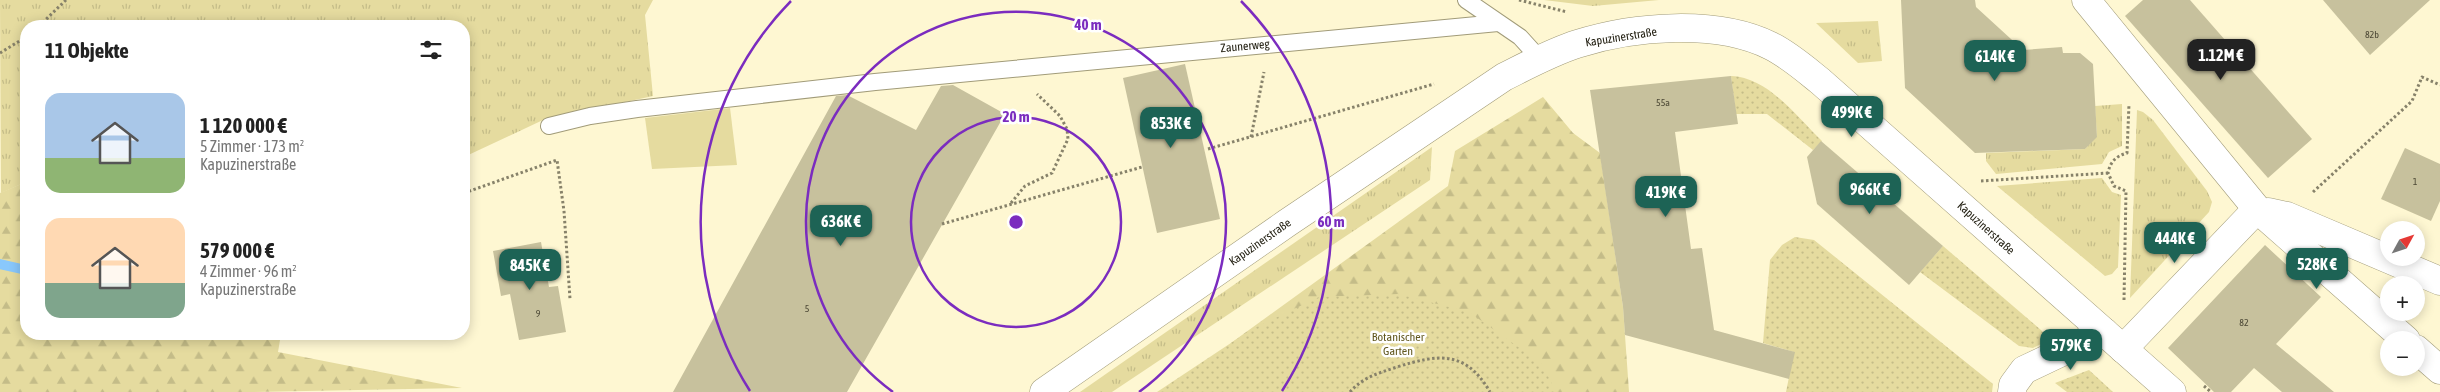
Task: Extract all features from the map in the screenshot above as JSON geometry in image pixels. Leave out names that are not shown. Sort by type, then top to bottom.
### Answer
[{"type":"street","points":[[2086,0],[2257,209],[2396,331]]},
{"type":"street","name":"Kapuzinerstraße","points":[[1044,392],[1279,228],[1504,77],[1540,59],[1597,39],[1675,28],[1733,32],[1771,46],[1820,82],[2172,392]]},
{"type":"street","points":[[2257,209],[2287,216],[2440,281]]},
{"type":"street","points":[[2012,392],[2013,385],[2024,370],[2035,363],[2113,340],[2257,209]]},
{"type":"street","points":[[2425,357],[2440,370]]},
{"type":"lane","points":[[1466,0],[1520,37],[1540,59]]},
{"type":"lane","name":"Zaunerweg","points":[[549,126],[590,116],[637,109],[875,82],[1498,23]]},
{"type":"path","points":[[44,20],[66,0]]},
{"type":"path","points":[[0,53],[20,41]]},
{"type":"path","points":[[1251,137],[1269,44]]},
{"type":"path","points":[[1000,71],[1051,106],[1067,129],[1068,139],[1052,173],[1025,186],[1010,204]]},
{"type":"path","points":[[2287,216],[2412,100],[2422,77],[2440,84]]},
{"type":"path","points":[[1208,149],[1440,82]]},
{"type":"path","points":[[2129,96],[2127,153],[2117,157],[2112,162],[2108,173],[2114,186],[2126,191],[2124,304],[2129,302]]},
{"type":"path","points":[[470,191],[557,160],[570,299]]},
{"type":"path","points":[[942,224],[1142,167]]},
{"type":"path","points":[[1986,188],[1979,181],[2108,173]]},
{"type":"path","points":[[1350,392],[1359,383],[1373,375],[1422,359],[1437,357],[1465,363],[1484,381],[1490,392]]},
{"type":"path","points":[[2197,379],[2211,392]]},
{"type":"green space","points":[[0,0],[653,0],[645,15],[653,96],[543,120],[470,154],[470,20],[20,20],[20,185],[1,193]]},
{"type":"green space","points":[[1544,0],[1659,0],[1593,6]]},
{"type":"green space","points":[[1878,21],[1882,61],[1858,63],[1816,23]]},
{"type":"green space","points":[[1731,76],[1745,78],[1769,91],[1792,110],[1822,141],[1813,150],[1767,114],[1736,114]]},
{"type":"green space","points":[[1543,97],[1573,133],[1600,153],[1623,307],[1629,392],[1312,392],[1231,343],[1448,186],[1455,151]]},
{"type":"green space","points":[[2122,104],[2122,146],[2109,152],[2102,164],[1996,174],[1986,161],[1986,153],[2085,149],[2097,136],[2095,106]]},
{"type":"green space","points":[[730,108],[737,165],[652,169],[645,118]]},
{"type":"green space","points":[[2137,110],[2153,120],[2207,191],[2212,202],[2209,212],[2130,298]]},
{"type":"green space","points":[[1432,147],[1430,180],[1112,392],[1080,392]]},
{"type":"green space","points":[[2102,178],[2112,192],[2121,195],[2118,267],[2112,274],[2105,276],[1997,186]]},
{"type":"green space","points":[[20,185],[20,340],[280,340],[278,352],[462,388],[250,392],[0,392],[0,193]]},
{"type":"green space","points":[[1795,237],[1814,240],[1993,384],[1992,392],[1786,392],[1794,352],[1763,343],[1770,260],[1782,245]]},
{"type":"green space","points":[[1943,246],[2041,330],[2047,337],[2045,342],[2033,348],[2019,346],[1920,272]]},
{"type":"green space","name":"Botanischer Garten","points":[[1398,294],[1469,312],[1542,364],[1556,392],[1157,392],[1252,329],[1319,297]]},
{"type":"green space","points":[[2089,370],[2113,392],[2067,392],[2055,383]]},
{"type":"building","points":[[1901,0],[1975,0],[1976,7],[2023,50],[2062,47],[2063,53],[2080,53],[2093,64],[2097,137],[2085,149],[1975,153],[1905,88]]},
{"type":"building","points":[[2143,0],[2190,0],[2312,139],[2268,178],[2125,16]]},
{"type":"building","points":[[2323,0],[2430,0],[2370,55]]},
{"type":"building","points":[[1185,64],[1220,219],[1157,233],[1123,78]]},
{"type":"building","points":[[1731,76],[1738,124],[1675,132],[1691,249],[1702,248],[1714,330],[1795,352],[1789,379],[1625,335],[1623,307],[1590,90]]},
{"type":"building","points":[[953,85],[1005,114],[847,392],[673,392],[836,96],[847,95],[916,130],[941,86]]},
{"type":"building","points":[[1821,141],[1943,246],[1909,285],[1817,204],[1807,157]]},
{"type":"building","points":[[2405,148],[2440,164],[2440,201],[2431,221],[2381,199]]},
{"type":"building","points":[[541,242],[549,287],[558,286],[566,332],[519,340],[510,294],[501,296],[493,251]]},
{"type":"building","points":[[2265,245],[2321,297],[2276,344],[2334,392],[2282,392],[2254,368],[2231,392],[2214,392],[2168,348]]},
{"type":"waterway","points":[[0,264],[20,269]]}]
